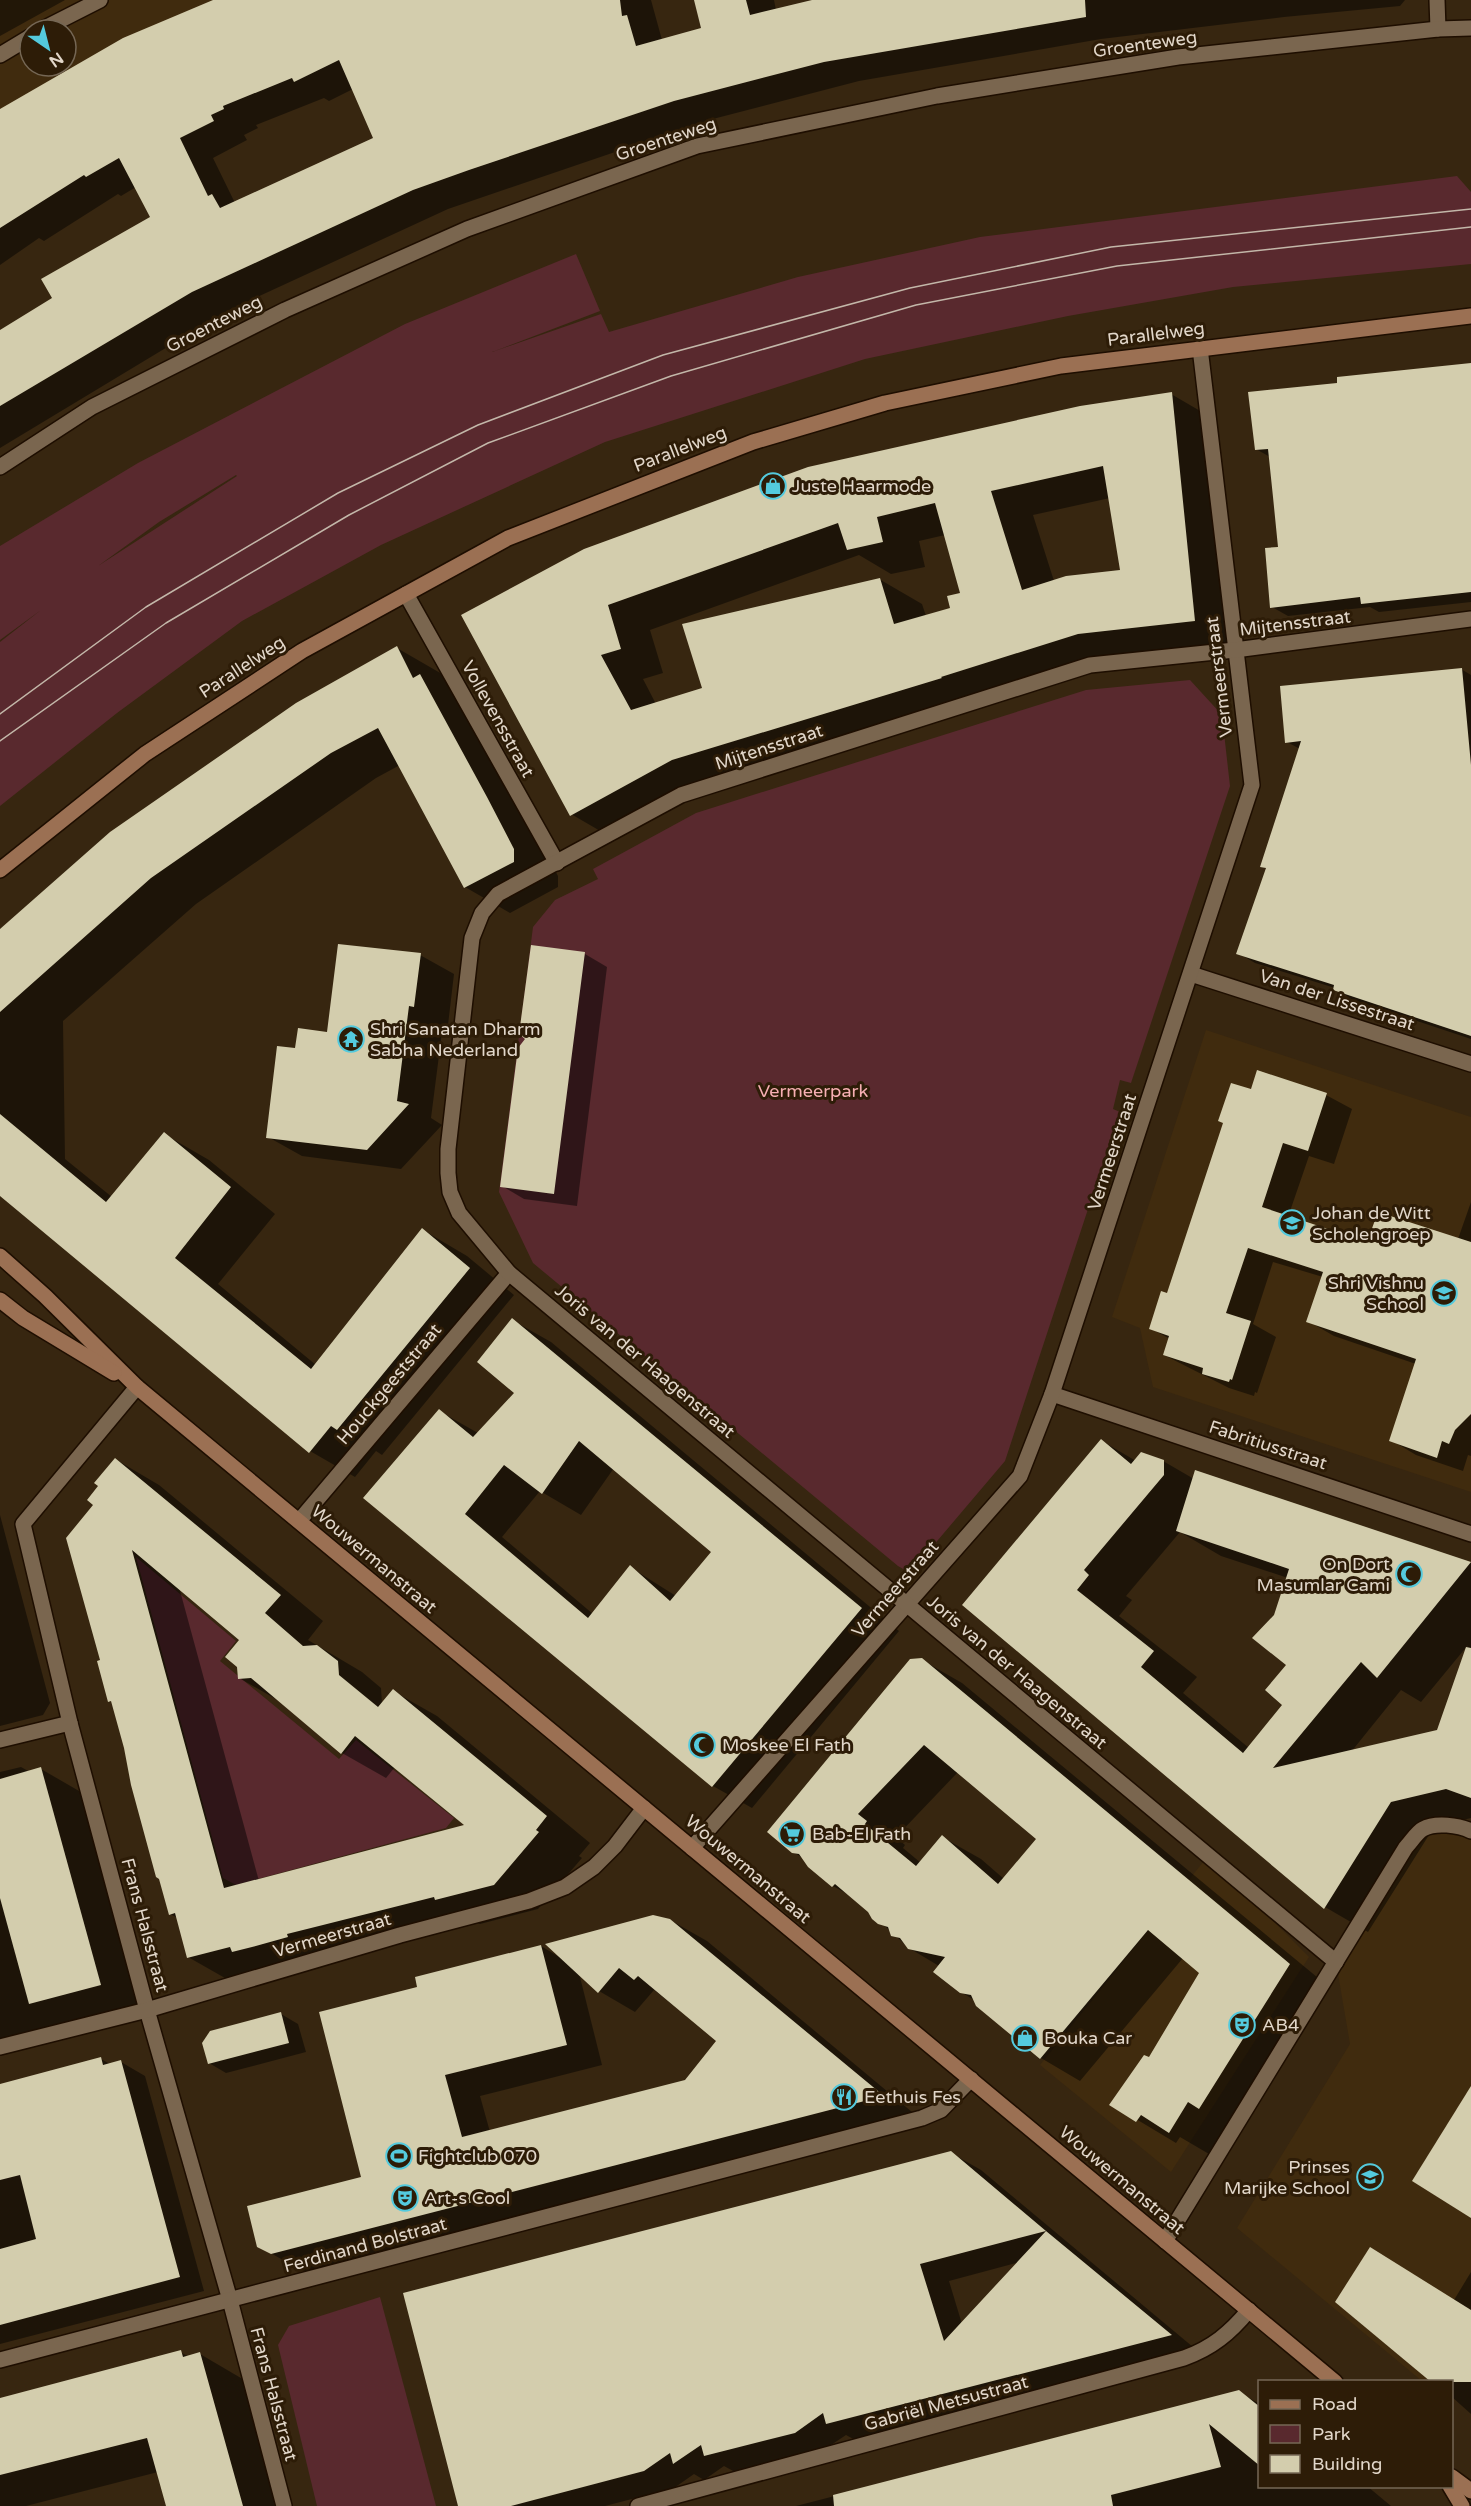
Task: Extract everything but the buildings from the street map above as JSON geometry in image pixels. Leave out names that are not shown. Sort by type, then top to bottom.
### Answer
[{"type":"street","points":[[65,18],[100,0]]},
{"type":"street","points":[[1437,0],[1438,29]]},
{"type":"street","name":"Groenteweg","points":[[0,467],[92,407],[285,310],[467,229],[697,146],[937,96],[1178,57],[1438,29],[1471,28]]},
{"type":"street","points":[[0,55],[18,44]]},
{"type":"street","name":"Parallelweg","points":[[0,870],[145,754],[302,651],[508,538],[753,442],[897,400],[1061,366],[1471,316]]},
{"type":"street","name":"Vermeerstraat","points":[[693,1848],[1020,1476],[1052,1394],[1252,785],[1200,348]]},
{"type":"street","name":"Vollevensstraat","points":[[406,594],[557,863]]},
{"type":"street","name":"Mijtensstraat","points":[[509,1273],[459,1212],[450,1192],[448,1149],[472,938],[482,914],[498,894],[681,795],[1090,665],[1235,650],[1471,619]]},
{"type":"street","name":"Van der Lissestraat","points":[[1191,974],[1471,1064]]},
{"type":"street","name":"Wouwermanstraat","points":[[0,1256],[45,1296],[137,1387],[1333,2380]]},
{"type":"street","name":"Houckgeeststraat","points":[[299,1521],[509,1273]]},
{"type":"street","name":"Joris van der Haagenstraat","points":[[509,1273],[1336,1962]]},
{"type":"street","name":"Wouwermanstraat","points":[[0,1300],[23,1318],[137,1387]]},
{"type":"street","name":"Frans Halsstraat","points":[[137,1387],[23,1524],[70,1723],[147,2010],[230,2300],[284,2506]]},
{"type":"street","name":"Fabritiusstraat","points":[[1052,1394],[1471,1534]]},
{"type":"street","points":[[0,1740],[70,1723]]},
{"type":"street","name":"Vermeerstraat","points":[[0,2047],[147,2010],[400,1935],[529,1901],[564,1887],[594,1867],[615,1846],[644,1808]]},
{"type":"street","points":[[1166,2241],[1406,1847],[1423,1829],[1443,1826],[1464,1827],[1471,1831]]},
{"type":"street","name":"Ferdinand Bolstraat","points":[[0,2360],[922,2118],[941,2110],[970,2079]]},
{"type":"street","name":"Gabriël Metsustraat","points":[[638,2506],[1203,2352],[1232,2330],[1249,2310]]},
{"type":"street","points":[[1453,2478],[1471,2491]]},
{"type":"street","points":[[1451,2488],[1462,2506]]},
{"type":"shaded area","points":[[0,0],[266,0],[0,137]]},
{"type":"shaded area","name":"Johan de Witt Scholengroep","points":[[1206,1030],[1471,1117],[1471,1492],[1153,1387],[1140,1328],[1112,1317]]},
{"type":"shaded area","name":"Prinses Marijke School","points":[[1423,1829],[1471,1831],[1471,2318],[1434,2380],[1421,2380],[1237,2228],[1350,2044],[1336,1962]]},
{"type":"shaded area","points":[[1208,1856],[1309,1957],[1171,2172],[1040,2065]]},
{"type":"green space","points":[[1457,176],[1471,192],[1471,264],[1233,287],[1068,316],[865,359],[605,442],[381,545],[242,621],[117,713],[0,806],[0,642],[41,610],[0,640],[0,546],[138,463],[405,324],[576,254],[600,311],[492,352],[601,314],[609,332],[798,277],[980,237]],"holes":[[[237,476],[98,566],[159,522]]]},
{"type":"green space","name":"Vermeerpark","points":[[1190,680],[1222,715],[1230,786],[1131,1083],[1120,1080],[1113,1109],[1120,1112],[1005,1461],[910,1573],[898,1566],[533,1263],[499,1192],[533,927],[555,900],[598,879],[593,869],[696,813],[1086,690]]},
{"type":"green space","points":[[136,1557],[236,1641],[220,1661],[339,1759],[356,1740],[454,1818],[446,1828],[236,1885],[223,1878]]},
{"type":"green space","points":[[380,2297],[436,2506],[317,2506],[278,2345],[289,2326]]},
{"type":"tram line","points":[[0,714],[146,607],[338,493],[478,425],[663,355],[910,288],[1111,247],[1471,209]]},
{"type":"tram line","points":[[0,741],[166,623],[349,515],[488,443],[671,376],[916,305],[1117,266],[1471,227]]},
{"type":"place","name":"Juste Haarmode","points":[[773,486]]},
{"type":"place","name":"Shri Sanatan Dharm Sabha Nederland","points":[[351,1039]]},
{"type":"place","name":"Johan de Witt Scholengroep","points":[[1292,1223]]},
{"type":"place","name":"Shri Vishnu School","points":[[1444,1293]]},
{"type":"place","name":"On Dort Masumlar Cami","points":[[1409,1574]]},
{"type":"place","name":"Moskee El Fath","points":[[702,1745]]},
{"type":"place","name":"Bab-El Fath","points":[[792,1834]]},
{"type":"place","name":"AB4","points":[[1242,2025]]},
{"type":"place","name":"Bouka Car","points":[[1025,2038]]},
{"type":"place","name":"Eethuis Fes","points":[[844,2097]]},
{"type":"place","name":"Fightclub 070","points":[[399,2156]]},
{"type":"place","name":"Prinses Marijke School","points":[[1370,2177]]},
{"type":"place","name":"Art-s Cool","points":[[405,2198]]}]
